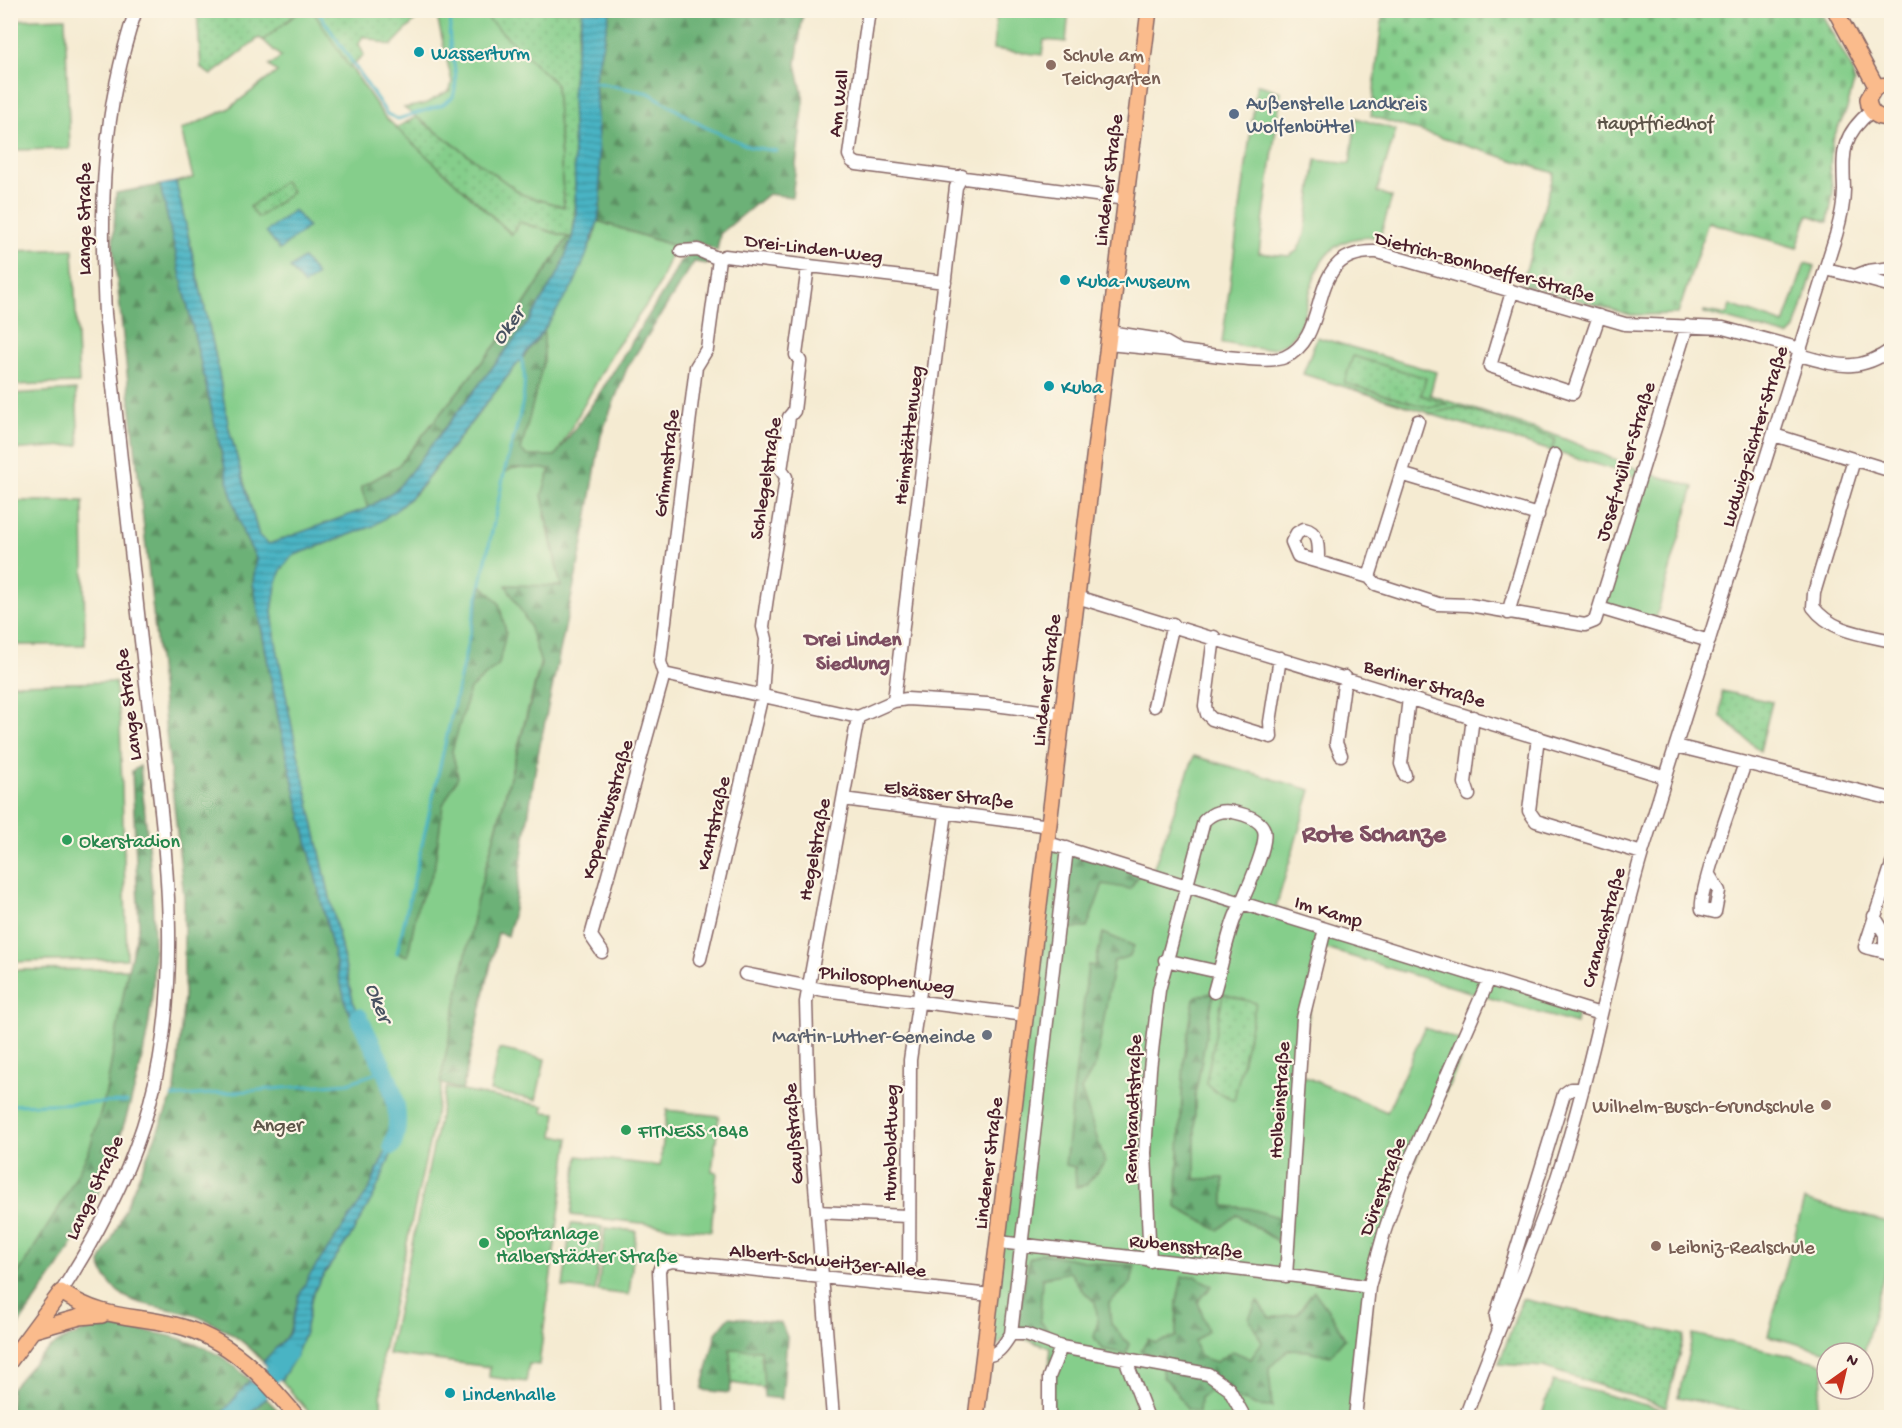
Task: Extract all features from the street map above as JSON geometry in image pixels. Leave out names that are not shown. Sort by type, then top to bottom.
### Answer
[{"type":"main road","name":"Lindener Straße","points":[[976,1418],[1149,10]]},
{"type":"main road","points":[[1835,10],[1884,86],[1868,99],[1871,111],[1880,117],[1892,117]]},
{"type":"main road","points":[[61,1292],[84,1306],[107,1314],[176,1325],[202,1335],[234,1352],[254,1368],[298,1418]]},
{"type":"main road","name":"Lange Straße","points":[[10,1361],[61,1292]]},
{"type":"main road","points":[[34,1330],[80,1317],[107,1314]]},
{"type":"street","name":"Lange Straße","points":[[61,1292],[106,1217],[137,1147],[150,1104],[169,993],[167,889],[105,315],[101,231],[103,167],[108,121],[136,10]]},
{"type":"street","name":"Am Wall","points":[[869,10],[849,155],[852,161],[857,164],[963,176]]},
{"type":"street","name":"Ludwig-Richter-Straße","points":[[1666,777],[1838,230],[1844,192],[1842,167],[1844,151],[1855,126],[1871,111]]},
{"type":"street","points":[[963,176],[1126,199]]},
{"type":"street","name":"Heimstättenweg","points":[[894,701],[956,187],[963,176]]},
{"type":"street","name":"Drei-Linden-Weg","points":[[681,251],[698,250],[719,259],[725,256],[945,282]]},
{"type":"street","name":"Dietrich-Bonhoeffer-Straße","points":[[1108,338],[1180,351],[1266,359],[1284,358],[1303,341],[1327,279],[1335,266],[1361,251],[1377,252],[1637,326],[1722,328],[1852,367],[1866,363],[1892,349]]},
{"type":"street","name":"Grimmstraße","points":[[664,674],[660,662],[696,367],[707,349],[719,259]]},
{"type":"street","name":"Schlegelstraße","points":[[762,695],[766,639],[763,627],[773,547],[780,522],[786,477],[781,470],[789,417],[794,411],[800,361],[796,355],[808,267]]},
{"type":"street","points":[[1855,276],[1868,270],[1892,268]]},
{"type":"street","points":[[1826,269],[1892,286]]},
{"type":"street","points":[[1512,292],[1490,366],[1573,393],[1599,316]]},
{"type":"street","name":"Josef-Müller-Straße","points":[[1599,608],[1687,326]]},
{"type":"street","points":[[1368,577],[1418,421]]},
{"type":"street","points":[[1774,435],[1892,471]]},
{"type":"street","points":[[1508,613],[1555,455]]},
{"type":"street","points":[[1854,460],[1814,593],[1813,607],[1823,620],[1842,629],[1892,641]]},
{"type":"street","points":[[1401,474],[1538,515]]},
{"type":"street","points":[[1318,560],[1368,577],[1376,584],[1438,604],[1468,605],[1585,626],[1595,621],[1599,608],[1708,641]]},
{"type":"street","name":"Berliner Straße","points":[[1077,597],[1173,624],[1666,777]]},
{"type":"street","points":[[1154,706],[1173,624]]},
{"type":"street","points":[[1214,637],[1205,706],[1207,714],[1212,719],[1271,737],[1270,722],[1280,657]]},
{"type":"street","points":[[664,674],[858,717],[894,701],[907,699],[987,704],[1063,714]]},
{"type":"street","name":"Kopernikusstraße","points":[[602,952],[591,936],[664,674]]},
{"type":"street","points":[[1341,755],[1336,743],[1345,677]]},
{"type":"street","name":"Kantstraße","points":[[700,959],[762,695]]},
{"type":"street","points":[[1405,775],[1401,764],[1409,698]]},
{"type":"street","name":"Hegelstraße","points":[[807,988],[858,717]]},
{"type":"street","points":[[1469,795],[1465,783],[1473,717]]},
{"type":"street","points":[[1538,737],[1529,811],[1531,817],[1536,821],[1642,853]]},
{"type":"street","points":[[1676,746],[1892,799]]},
{"type":"street","points":[[1709,875],[1745,764]]},
{"type":"street","name":"Cranachstraße","points":[[1465,1418],[1480,1373],[1541,1226],[1583,1089],[1642,853],[1666,777]]},
{"type":"street","name":"Elsässer Straße","points":[[843,799],[1050,826]]},
{"type":"street","name":"Rembrandtstraße","points":[[1150,1261],[1146,1153],[1147,1108],[1158,990],[1204,821],[1219,811],[1245,815],[1257,821],[1263,830],[1252,880],[1242,903]]},
{"type":"street","name":"Humboldtweg","points":[[909,1286],[910,1060],[916,1002],[946,814]]},
{"type":"street","name":"Im Kamp","points":[[1048,843],[1600,1014]]},
{"type":"street","points":[[984,1356],[993,1356],[1011,1334],[1067,848]]},
{"type":"street","points":[[1874,916],[1892,864]]},
{"type":"street","points":[[1214,992],[1235,917],[1242,903]]},
{"type":"street","name":"Holbeinstraße","points":[[1286,1276],[1303,1018],[1325,929]]},
{"type":"street","points":[[1165,960],[1219,972]]},
{"type":"street","name":"Philosophenweg","points":[[745,974],[807,988],[1026,1016]]},
{"type":"street","name":"Dürerstraße","points":[[1355,1418],[1369,1287],[1403,1176],[1489,980]]},
{"type":"street","name":"Gaußstraße","points":[[807,988],[807,1046],[817,1212],[833,1418]]},
{"type":"street","name":"Cranachstraße","points":[[1499,1330],[1496,1316],[1564,1094],[1571,1089],[1583,1089]]},
{"type":"street","points":[[817,1212],[908,1216]]},
{"type":"street","name":"Rubensstraße","points":[[999,1242],[1369,1287]]},
{"type":"street","name":"Albert-Schweitzer-Allee","points":[[666,1418],[659,1285],[659,1271],[662,1264],[672,1261],[991,1295]]},
{"type":"street","points":[[1011,1334],[1025,1334],[1061,1347],[1216,1377],[1229,1389],[1245,1418]]},
{"type":"street","points":[[1048,1418],[1049,1377],[1061,1347]]},
{"type":"street","points":[[1126,1361],[1148,1418]]},
{"type":"green space","points":[[197,10],[300,11],[263,40],[259,38],[211,75],[201,68]]},
{"type":"green space","points":[[782,10],[803,13],[796,64],[804,101],[792,197],[768,194],[720,234],[717,251],[696,241],[674,246],[598,221],[601,199],[595,78],[610,11]]},
{"type":"green space","points":[[300,11],[313,11],[384,116],[511,234],[519,222],[568,237],[507,331],[398,466],[361,487],[368,508],[269,544],[259,536],[229,429],[215,353],[176,182],[193,178],[181,130],[228,109],[277,72],[269,66],[281,57],[263,40]]},
{"type":"green space","points":[[313,11],[424,11],[391,46],[363,36],[359,44],[364,55],[349,67]]},
{"type":"green space","points":[[445,11],[480,11],[556,84],[564,207],[523,195],[404,108],[425,104],[450,90],[452,82],[438,21]]},
{"type":"green space","points":[[480,11],[583,11],[573,80],[575,216],[572,238],[519,222],[512,234],[396,128],[416,117],[523,195],[564,207],[556,84]]},
{"type":"green space","points":[[997,11],[1069,11],[1066,42],[1044,40],[1042,55],[993,49]]},
{"type":"green space","name":"Hauptfriedhof","points":[[1383,11],[1820,11],[1852,69],[1854,82],[1847,109],[1832,141],[1830,171],[1833,193],[1828,222],[1808,215],[1797,248],[1708,222],[1678,314],[1631,315],[1522,284],[1554,173],[1371,116]]},
{"type":"green space","points":[[65,18],[70,149],[11,150],[11,20]]},
{"type":"green space","points":[[1257,84],[1281,92],[1259,253],[1289,256],[1297,251],[1305,234],[1316,160],[1350,164],[1356,118],[1396,130],[1377,192],[1392,197],[1380,237],[1351,240],[1332,250],[1319,266],[1301,323],[1292,338],[1277,347],[1264,349],[1222,343]]},
{"type":"green space","points":[[284,181],[292,192],[258,218],[250,207]]},
{"type":"green space","name":"Anger","points":[[160,185],[230,490],[243,533],[256,558],[253,584],[280,727],[346,1005],[379,1073],[388,1099],[392,1123],[389,1143],[369,1190],[299,1296],[289,1334],[263,1362],[242,1341],[208,1321],[184,1312],[127,1298],[107,1279],[100,1263],[175,1090],[184,997],[184,897],[113,244],[116,193]]},
{"type":"green space","points":[[598,221],[674,246],[657,290],[613,352],[556,456],[545,516],[561,586],[476,904],[441,1090],[382,1355],[381,1417],[313,1417],[281,1380],[296,1356],[305,1332],[312,1296],[320,1280],[352,1234],[375,1193],[397,1126],[387,1074],[353,1001],[292,727],[276,643],[272,612],[276,585],[281,570],[292,556],[373,526],[418,491],[544,330],[594,237]]},
{"type":"green space","points":[[568,237],[572,238],[560,270],[529,321],[397,489],[368,508],[361,487],[398,466],[507,331]]},
{"type":"green space","points":[[73,249],[79,383],[11,385],[11,251]]},
{"type":"green space","points":[[692,254],[709,256],[708,264],[694,262],[627,368],[601,435],[584,538],[537,759],[513,915],[508,936],[498,933],[462,1091],[440,1083],[476,904],[541,664],[529,625],[506,585],[561,586],[542,495],[550,469],[513,468],[504,473],[523,402],[522,359],[544,330],[544,360],[521,450],[528,456],[555,456],[596,399],[669,283],[680,261]]},
{"type":"green space","points":[[1805,263],[1815,266],[1795,329],[1788,336],[1704,313],[1704,311],[1727,315],[1730,305],[1784,324]]},
{"type":"green space","points":[[1317,337],[1436,372],[1430,395],[1560,437],[1642,471],[1694,487],[1654,625],[1599,608],[1640,478],[1303,374]]},
{"type":"green space","points":[[1353,356],[1426,378],[1421,395],[1447,404],[1429,408],[1344,383]]},
{"type":"green space","points":[[76,390],[79,445],[11,450],[11,394]]},
{"type":"green space","points":[[1459,407],[1555,439],[1552,451],[1430,414]]},
{"type":"green space","points":[[11,501],[83,501],[85,645],[11,645]]},
{"type":"green space","points":[[482,585],[499,603],[506,632],[499,664],[470,689],[452,751],[458,777],[443,805],[434,870],[417,908],[408,956],[397,953]]},
{"type":"green space","name":"Okerstadion","points":[[115,682],[120,722],[127,959],[11,962],[11,684]]},
{"type":"green space","points":[[1722,691],[1772,702],[1760,751],[1721,717]]},
{"type":"green space","points":[[1194,756],[1311,790],[1276,907],[1325,929],[1578,1006],[1576,1024],[1320,947],[1299,1074],[1387,1112],[1425,1028],[1468,1043],[1401,1191],[1373,1293],[1359,1417],[1053,1417],[1049,1377],[1050,1348],[1011,1334],[984,1356],[1048,843],[1151,875]]},
{"type":"green space","points":[[140,766],[154,926],[153,979],[145,1046],[126,1119],[85,1222],[50,1280],[16,1329],[11,1330],[11,1285],[62,1203],[89,1151],[105,1097],[128,969],[139,926],[132,771]]},
{"type":"green space","points":[[1067,848],[1141,872],[1130,889],[1103,884],[1087,928],[1057,928]]},
{"type":"green space","points":[[1103,933],[1134,946],[1130,956],[1114,961],[1096,1064],[1081,1090],[1105,1162],[1086,1185],[1076,1187],[1075,1167],[1065,1165],[1088,965],[1095,966]]},
{"type":"green space","points":[[128,969],[109,1085],[89,1152],[62,1204],[11,1287],[11,970]]},
{"type":"green space","points":[[1214,992],[1195,1097],[1195,1179],[1224,1178],[1224,1206],[1248,1208],[1284,1219],[1280,1243],[1237,1215],[1218,1230],[1176,1207],[1184,1060],[1194,998]]},
{"type":"green space","points":[[1223,994],[1256,1003],[1234,1100],[1215,1091],[1206,1083]]},
{"type":"green space","points":[[499,1049],[545,1059],[536,1100],[490,1091]]},
{"type":"green space","name":"Sportanlage Halberstädter Straße","points":[[446,1088],[544,1106],[543,1112],[556,1113],[553,1136],[569,1138],[539,1365],[529,1364],[526,1382],[489,1377],[490,1367],[388,1354]]},
{"type":"green space","points":[[667,1110],[719,1116],[712,1171],[717,1172],[711,1231],[571,1215],[578,1156],[660,1166]]},
{"type":"green space","points":[[1804,1200],[1891,1223],[1891,1248],[1867,1341],[1815,1341],[1815,1348],[1768,1336]]},
{"type":"green space","points":[[571,1224],[602,1227],[595,1291],[563,1287]]},
{"type":"green space","points":[[605,1228],[636,1231],[629,1295],[598,1291]]},
{"type":"green space","points":[[1041,1253],[1100,1264],[1135,1265],[1131,1283],[1109,1303],[1111,1324],[1129,1344],[1126,1354],[1102,1349],[1094,1337],[1098,1321],[1095,1302],[1082,1290],[1070,1272],[1042,1278],[1040,1321],[1054,1337],[1017,1326],[1029,1259]]},
{"type":"green space","points":[[1195,1276],[1212,1286],[1198,1302],[1208,1331],[1194,1342],[1200,1357],[1216,1362],[1233,1351],[1251,1359],[1262,1342],[1249,1318],[1257,1301],[1270,1318],[1297,1314],[1314,1291],[1333,1317],[1345,1339],[1330,1356],[1308,1351],[1288,1350],[1269,1368],[1272,1407],[1256,1406],[1213,1388],[1200,1398],[1199,1413],[1187,1409],[1171,1384],[1163,1377],[1160,1358],[1141,1351],[1148,1339],[1155,1343],[1176,1337],[1177,1301],[1182,1277]]},
{"type":"green space","points":[[1522,1299],[1684,1335],[1666,1407],[1543,1367],[1499,1364]]},
{"type":"green space","points":[[729,1317],[781,1323],[787,1337],[782,1399],[764,1397],[761,1350],[730,1350],[732,1383],[729,1393],[702,1390],[716,1333]]},
{"type":"green space","points":[[103,1327],[134,1329],[182,1339],[212,1351],[235,1366],[250,1380],[219,1417],[11,1417],[11,1389],[31,1365],[61,1341],[73,1335]]},
{"type":"green space","points":[[1693,1334],[1815,1362],[1815,1401],[1818,1401],[1814,1417],[1769,1417],[1678,1397]]},
{"type":"green space","points":[[730,1349],[761,1350],[764,1388],[732,1383]]},
{"type":"green space","points":[[1553,1381],[1692,1417],[1541,1417]]},
{"type":"green space","points":[[266,1398],[284,1417],[246,1418]]},
{"type":"water","points":[[583,11],[610,11],[595,78],[601,199],[598,221],[574,284],[544,330],[417,491],[399,508],[373,526],[292,556],[281,570],[276,585],[272,612],[276,643],[292,727],[353,1001],[387,1074],[397,1126],[395,1146],[375,1193],[352,1234],[320,1280],[312,1296],[305,1332],[296,1356],[281,1380],[263,1362],[289,1334],[299,1296],[309,1276],[369,1190],[389,1143],[392,1123],[379,1074],[346,1005],[280,727],[253,583],[256,558],[243,533],[230,490],[160,185],[176,182],[215,353],[229,429],[259,536],[269,544],[368,508],[397,489],[529,321],[560,270],[572,238],[576,215],[572,98],[575,58]]},
{"type":"water","points":[[294,210],[308,227],[280,250],[266,232]]},
{"type":"water","points":[[303,258],[317,275],[304,285],[290,268]]},
{"type":"water","points":[[250,1380],[266,1398],[246,1417],[219,1417]]},
{"type":"waterway","points":[[317,10],[387,114],[398,119],[442,105],[453,97],[456,75],[449,32],[456,10]]},
{"type":"waterway","points":[[593,82],[649,93],[703,126],[750,147],[777,151]]},
{"type":"waterway","points":[[397,953],[465,657],[506,464],[519,418],[524,387],[521,358]]},
{"type":"waterway","name":"Oker","points":[[359,1017],[382,1064],[394,1097],[397,1113],[392,1146]]},
{"type":"waterway","points":[[172,1097],[348,1083],[385,1070]]},
{"type":"waterway","points":[[10,1105],[127,1102]]},
{"type":"waterway","name":"Oker","points":[[230,1418],[260,1390],[287,1354]]},
{"type":"place","name":"Wasserturm","points":[[419,52]]},
{"type":"place","name":"Schule am Teichgarten","points":[[1051,65]]},
{"type":"place","name":"Außenstelle Landkreis Wolfenbüttel","points":[[1234,114]]},
{"type":"place","name":"Kuba-Museum","points":[[1065,280]]},
{"type":"place","name":"Kuba","points":[[1049,386]]},
{"type":"place","name":"Okerstadion","points":[[67,840]]},
{"type":"place","name":"Martin-Luther-Gemeinde","points":[[987,1035]]},
{"type":"place","name":"Wilhelm-Busch-Grundschule","points":[[1826,1105]]},
{"type":"place","name":"FITNESS 1848","points":[[626,1130]]},
{"type":"place","name":"Sportanlage Halberstädter Straße","points":[[484,1243]]},
{"type":"place","name":"Leibniz-Realschule","points":[[1656,1246]]},
{"type":"place","name":"Lindenhalle","points":[[450,1393]]},
{"type":"district","name":"Drei Linden Siedlung","points":[[853,650]]},
{"type":"district","name":"Rote Schanze","points":[[1374,832]]}]
